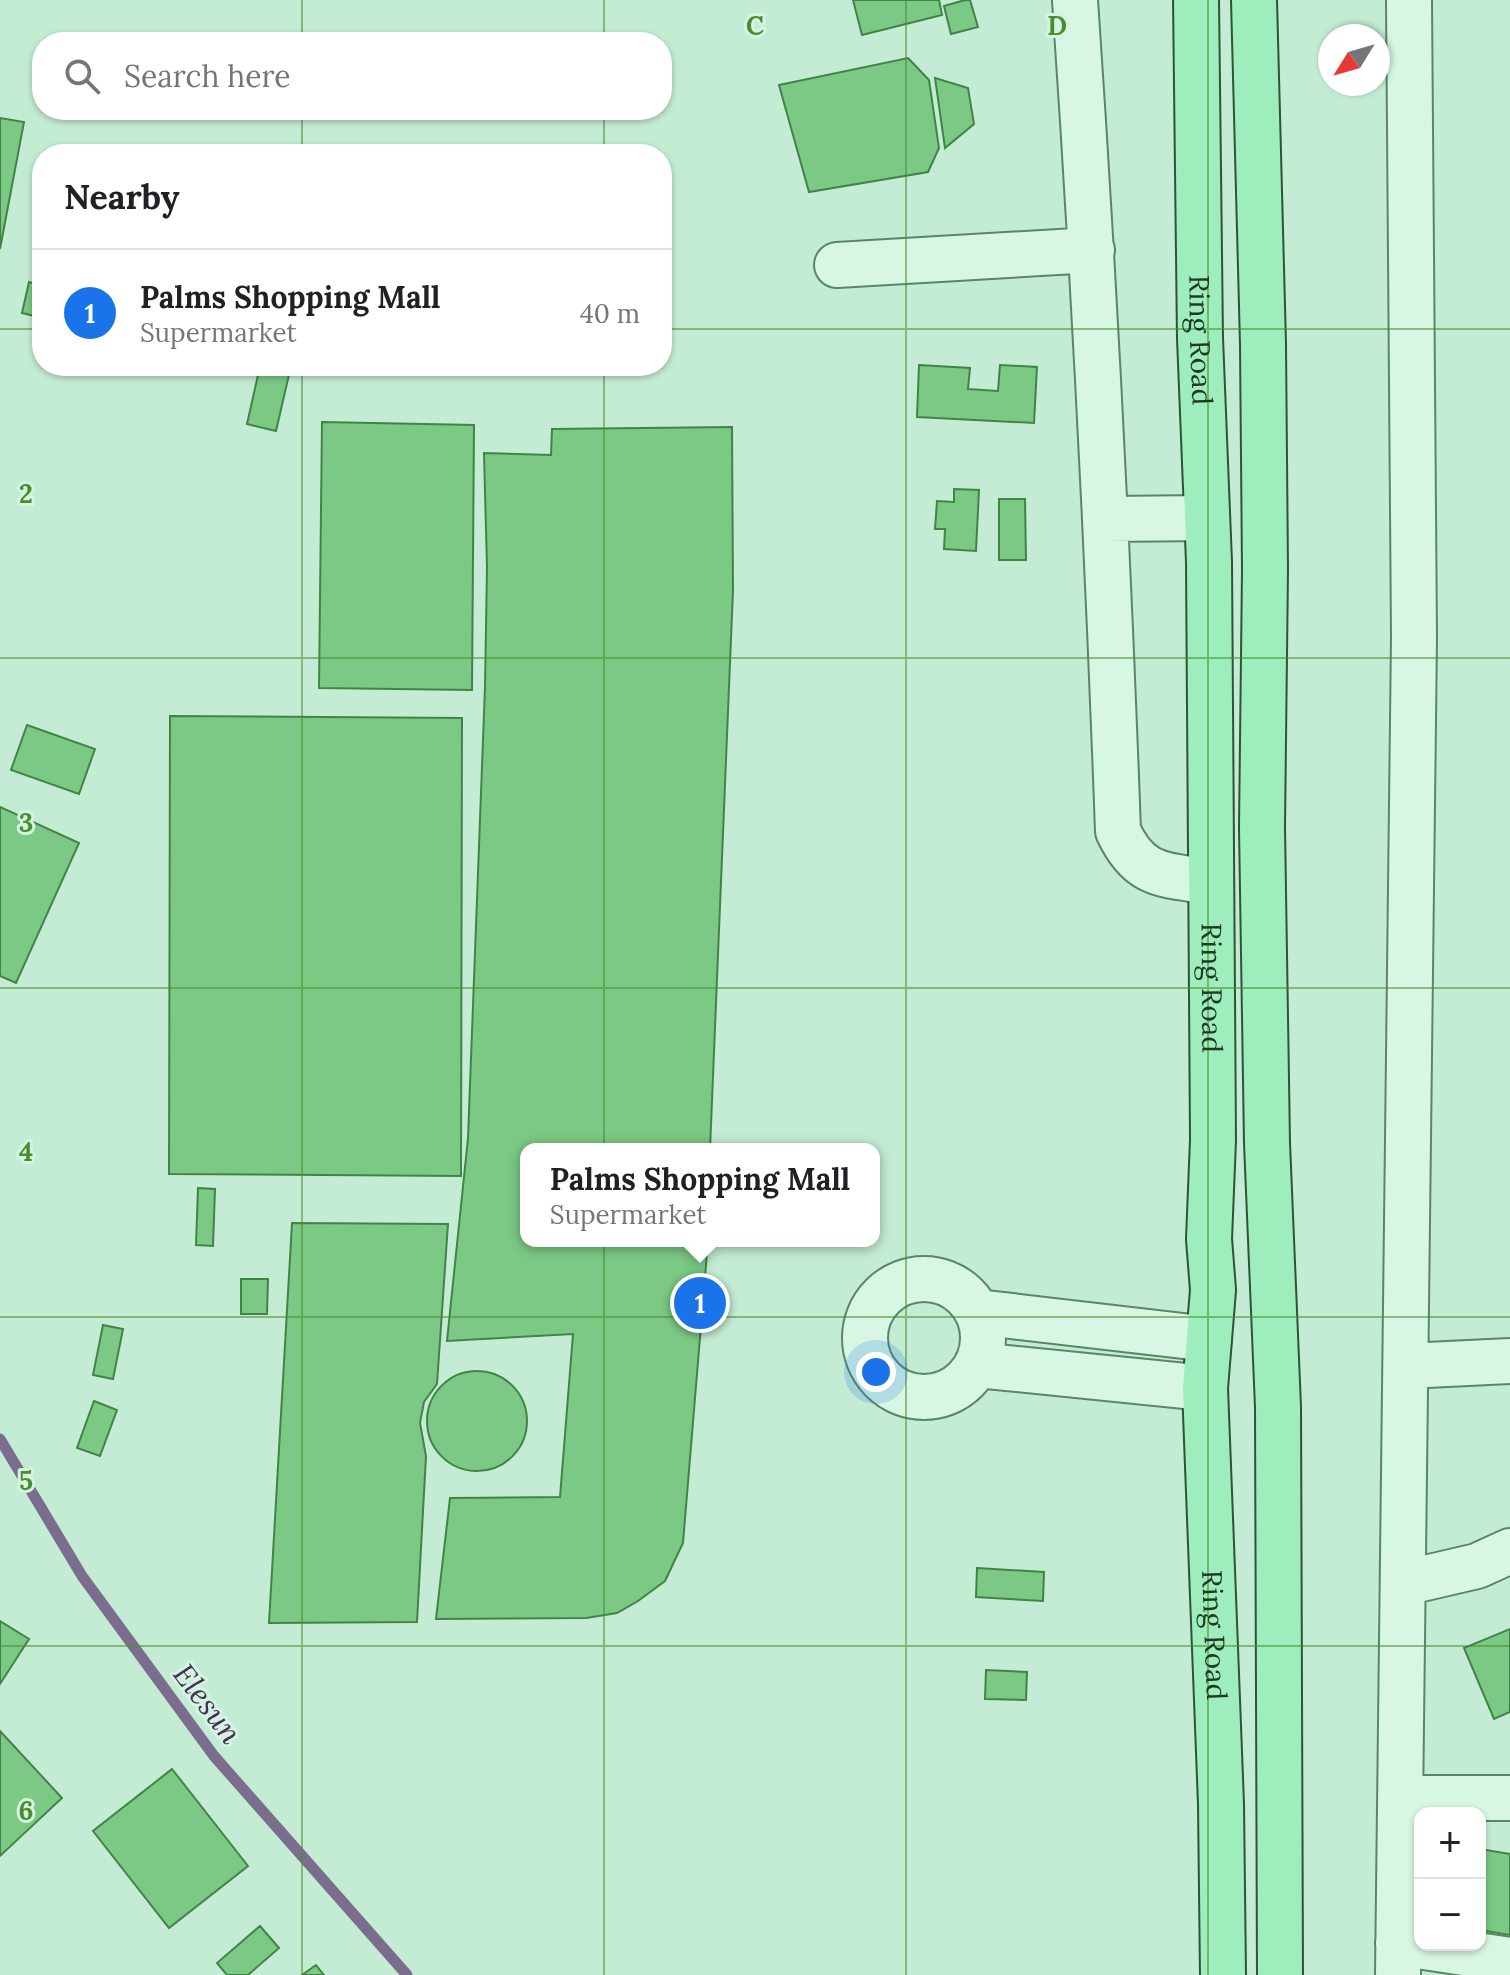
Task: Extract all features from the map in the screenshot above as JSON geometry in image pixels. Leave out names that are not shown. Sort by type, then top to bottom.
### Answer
[{"type":"main road","name":"Ring Road","points":[[1196,0],[1200,338],[1207,518],[1213,1140],[1209,1239],[1213,1290],[1205,1388],[1221,1804],[1223,1975]]},
{"type":"main road","name":"Ring Road","points":[[1254,0],[1263,374],[1262,827],[1267,1127],[1278,1407],[1280,1975]]},
{"type":"street","points":[[1075,0],[1107,519],[1118,831],[1125,846],[1141,865],[1153,872],[1210,882]]},
{"type":"street","points":[[1409,0],[1414,637],[1398,1959],[1510,1960]]},
{"type":"street","points":[[837,265],[1092,250]]},
{"type":"street","points":[[1107,519],[1207,518]]},
{"type":"street","points":[[923,1279],[948,1284],[965,1295],[977,1312],[983,1338],[977,1365],[962,1384],[940,1396],[916,1397],[892,1389],[875,1371],[865,1347],[867,1322],[879,1300],[899,1285],[923,1279]]},
{"type":"street","points":[[977,1312],[1209,1339]]},
{"type":"street","points":[[1406,1366],[1510,1361]]},
{"type":"street","points":[[977,1365],[1205,1388]]},
{"type":"street","points":[[1404,1583],[1477,1566],[1510,1551]]},
{"type":"street","points":[[1401,1798],[1510,1798]]},
{"type":"building","points":[[853,0],[939,0],[942,15],[862,35]]},
{"type":"building","points":[[970,0],[978,27],[951,34],[944,6]]},
{"type":"building","points":[[908,58],[929,80],[939,148],[928,172],[809,192],[779,85]]},
{"type":"building","points":[[935,78],[968,88],[974,124],[945,148]]},
{"type":"building","points":[[0,118],[24,122],[0,249]]},
{"type":"building","points":[[29,282],[32,283],[32,316],[22,313]]},
{"type":"building","points":[[919,365],[970,368],[968,389],[998,391],[1000,365],[1037,367],[1034,423],[917,417]]},
{"type":"building","points":[[258,376],[289,376],[276,431],[247,424]]},
{"type":"building","points":[[322,422],[474,425],[472,690],[319,688]]},
{"type":"building","points":[[732,427],[733,590],[710,1143],[520,1143],[520,1247],[708,1247],[683,1543],[665,1581],[617,1613],[586,1618],[436,1619],[450,1498],[560,1497],[573,1334],[447,1341],[468,1138],[485,687],[487,567],[484,453],[551,455],[552,429]]},
{"type":"building","points":[[954,489],[979,490],[976,551],[944,549],[945,529],[935,529],[937,501],[954,502]]},
{"type":"building","points":[[999,499],[1025,499],[1026,560],[999,560]]},
{"type":"building","points":[[170,716],[462,718],[461,1176],[169,1174]]},
{"type":"building","points":[[27,725],[95,749],[79,794],[11,770]]},
{"type":"building","points":[[0,807],[79,843],[16,983],[0,976]]},
{"type":"building","points":[[198,1188],[215,1189],[213,1246],[196,1245]]},
{"type":"building","points":[[292,1223],[448,1224],[437,1384],[424,1402],[420,1423],[426,1456],[417,1622],[269,1623]]},
{"type":"building","points":[[241,1279],[268,1279],[267,1314],[241,1314]]},
{"type":"building","points":[[103,1325],[123,1329],[113,1379],[93,1375]]},
{"type":"building","points":[[477,1371],[496,1375],[512,1386],[523,1402],[527,1421],[523,1440],[512,1456],[496,1467],[477,1471],[458,1467],[442,1456],[431,1440],[427,1421],[431,1402],[442,1386],[458,1375]]},
{"type":"building","points":[[94,1401],[117,1410],[100,1456],[77,1448]]},
{"type":"building","points":[[977,1568],[1044,1572],[1043,1601],[976,1597]]},
{"type":"building","points":[[0,1621],[29,1639],[0,1684]]},
{"type":"building","points":[[1510,1629],[1510,1712],[1494,1719],[1464,1648]]},
{"type":"building","points":[[986,1670],[1027,1672],[1026,1700],[985,1699]]},
{"type":"building","points":[[0,1731],[62,1798],[0,1856]]},
{"type":"building","points":[[172,1769],[248,1866],[169,1928],[93,1831]]},
{"type":"building","points":[[1486,1850],[1510,1854],[1510,1935],[1486,1931]]},
{"type":"building","points":[[260,1926],[279,1948],[248,1975],[227,1975],[217,1963]]},
{"type":"building","points":[[316,1965],[324,1975],[302,1975]]},
{"type":"waterway","name":"Elesun","points":[[0,1439],[82,1576],[214,1756],[407,1975]]},
{"type":"place","name":"Palms Shopping Mall","points":[[700,1303]]}]
